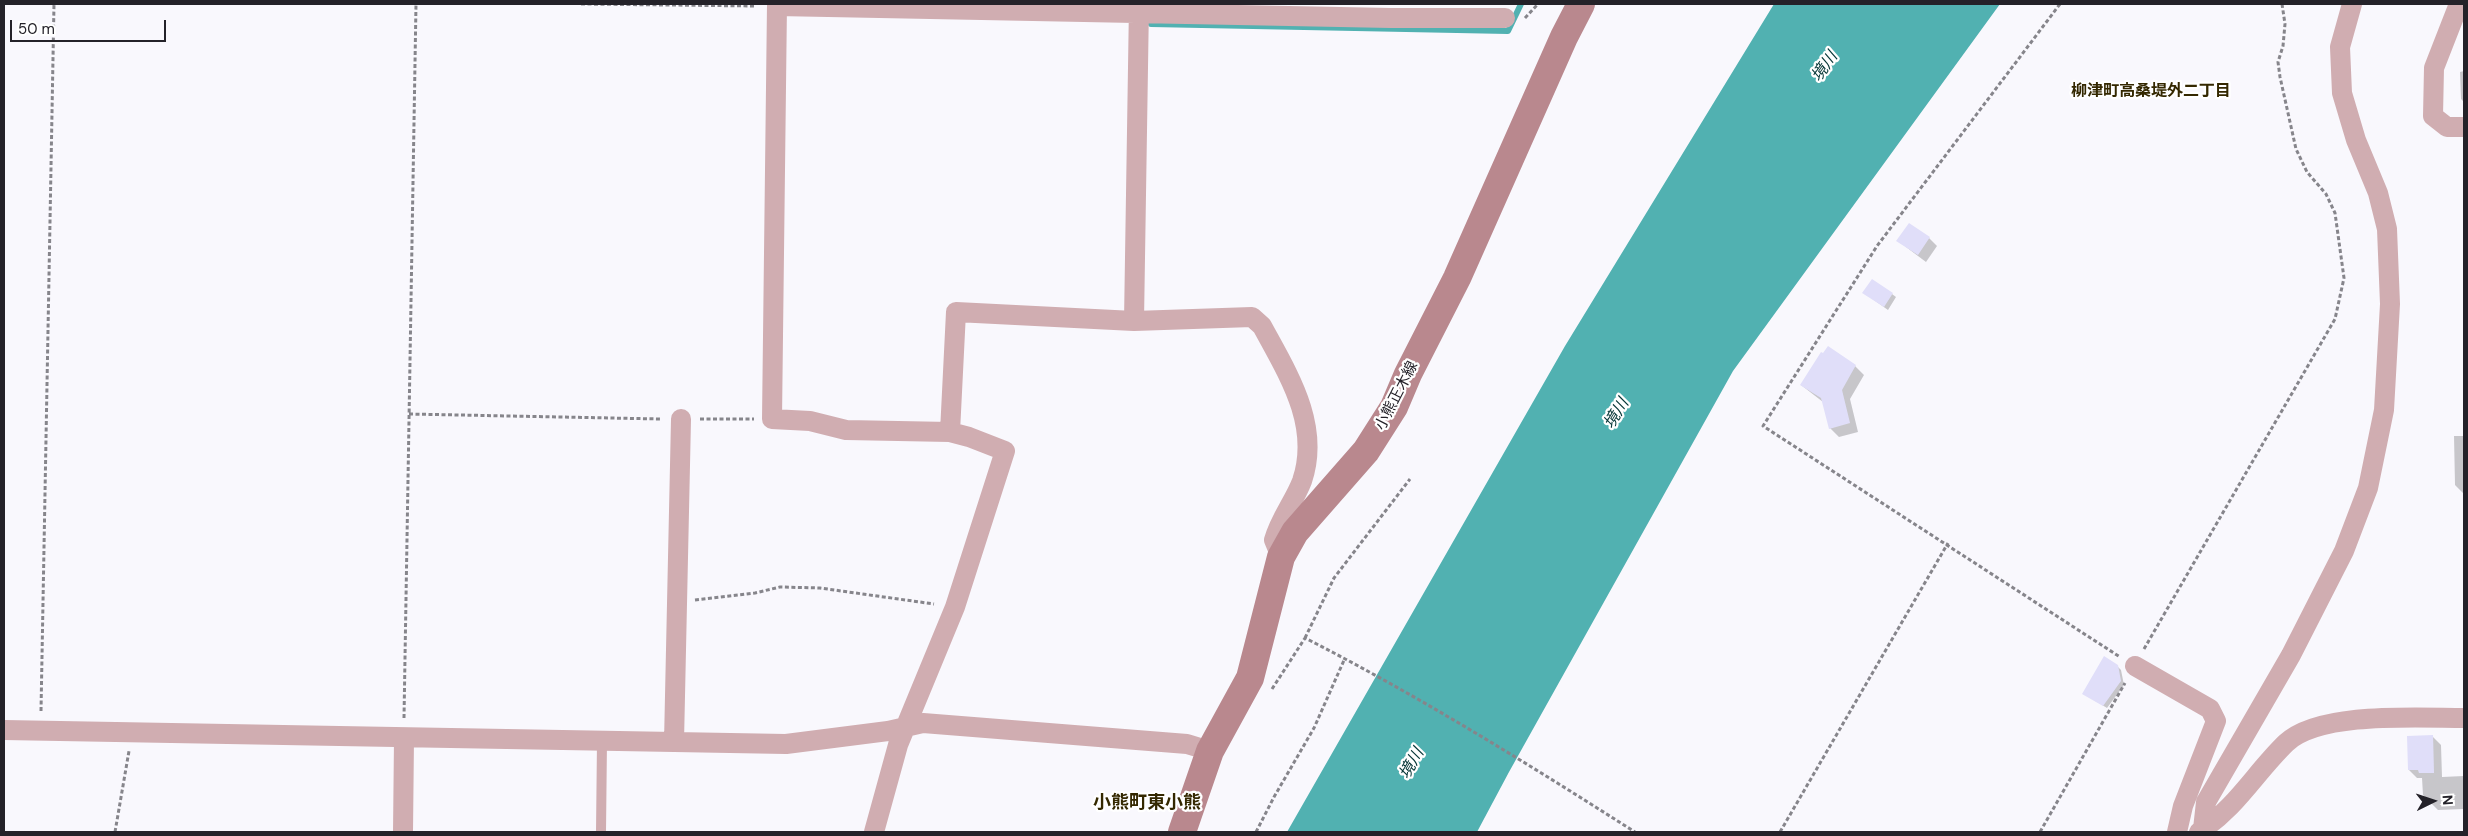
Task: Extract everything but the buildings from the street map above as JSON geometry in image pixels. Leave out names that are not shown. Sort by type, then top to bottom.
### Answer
[{"type":"main road","name":"小熊正木線","points":[[1182,832],[1210,751],[1250,678],[1281,557],[1295,532],[1366,450],[1394,407],[1408,374],[1457,278],[1564,37],[1581,4]]},
{"type":"street","points":[[2201,831],[2206,802],[2291,655],[2344,552],[2368,488],[2384,410],[2390,304],[2387,229],[2378,193],[2356,140],[2342,93],[2340,47],[2352,4]]},
{"type":"street","points":[[2459,4],[2434,68],[2433,116],[2447,127],[2464,127]]},
{"type":"street","points":[[874,832],[898,745],[955,607],[1005,451],[950,432],[846,430],[810,421],[772,419],[777,5],[1392,11],[1505,18]]},
{"type":"street","points":[[1134,321],[1139,8]]},
{"type":"street","points":[[950,432],[956,312],[1134,321],[1252,318],[1262,326],[1304,411],[1309,450],[1296,494],[1279,522],[1274,540],[1281,557]]},
{"type":"street","points":[[674,742],[681,419]]},
{"type":"street","points":[[2135,666],[2210,709],[2216,721],[2183,806],[2177,832]]},
{"type":"street","points":[[2201,831],[2230,809],[2288,741],[2320,725],[2346,720],[2464,718]]},
{"type":"street","points":[[4,730],[786,744],[888,731],[907,725],[923,723],[1187,744],[1210,751]]},
{"type":"street","points":[[403,832],[404,738]]},
{"type":"lane","points":[[601,832],[602,741]]},
{"type":"path","points":[[40,731],[54,4]]},
{"type":"path","points":[[404,738],[416,4]]},
{"type":"path","points":[[581,4],[777,5]]},
{"type":"path","points":[[1525,18],[1538,4]]},
{"type":"path","points":[[2060,4],[1877,246],[1763,426],[2135,666]]},
{"type":"path","points":[[2040,832],[2335,319],[2344,278],[2335,213],[2326,194],[2307,172],[2296,150],[2278,62],[2283,46],[2285,24],[2282,4]]},
{"type":"path","points":[[409,414],[772,419]]},
{"type":"path","points":[[1268,695],[1279,681],[1305,638],[1334,578],[1410,479]]},
{"type":"path","points":[[1780,832],[1948,544]]},
{"type":"path","points":[[677,603],[755,593],[780,587],[820,588],[955,607]]},
{"type":"path","points":[[1305,638],[1357,663],[1537,769],[1636,832]]},
{"type":"path","points":[[1256,832],[1274,796],[1314,728],[1345,658]]},
{"type":"path","points":[[115,832],[131,733]]},
{"type":"water","name":"境川","points":[[1774,4],[2000,4],[1733,371],[1477,832],[1287,832],[1565,346]]},
{"type":"waterway","points":[[1151,24],[1508,31],[1521,4]]},
{"type":"district","name":"柳津町高桑堤外二丁目","points":[[2151,92]]},
{"type":"district","name":"小熊町東小熊","points":[[1147,803]]}]
